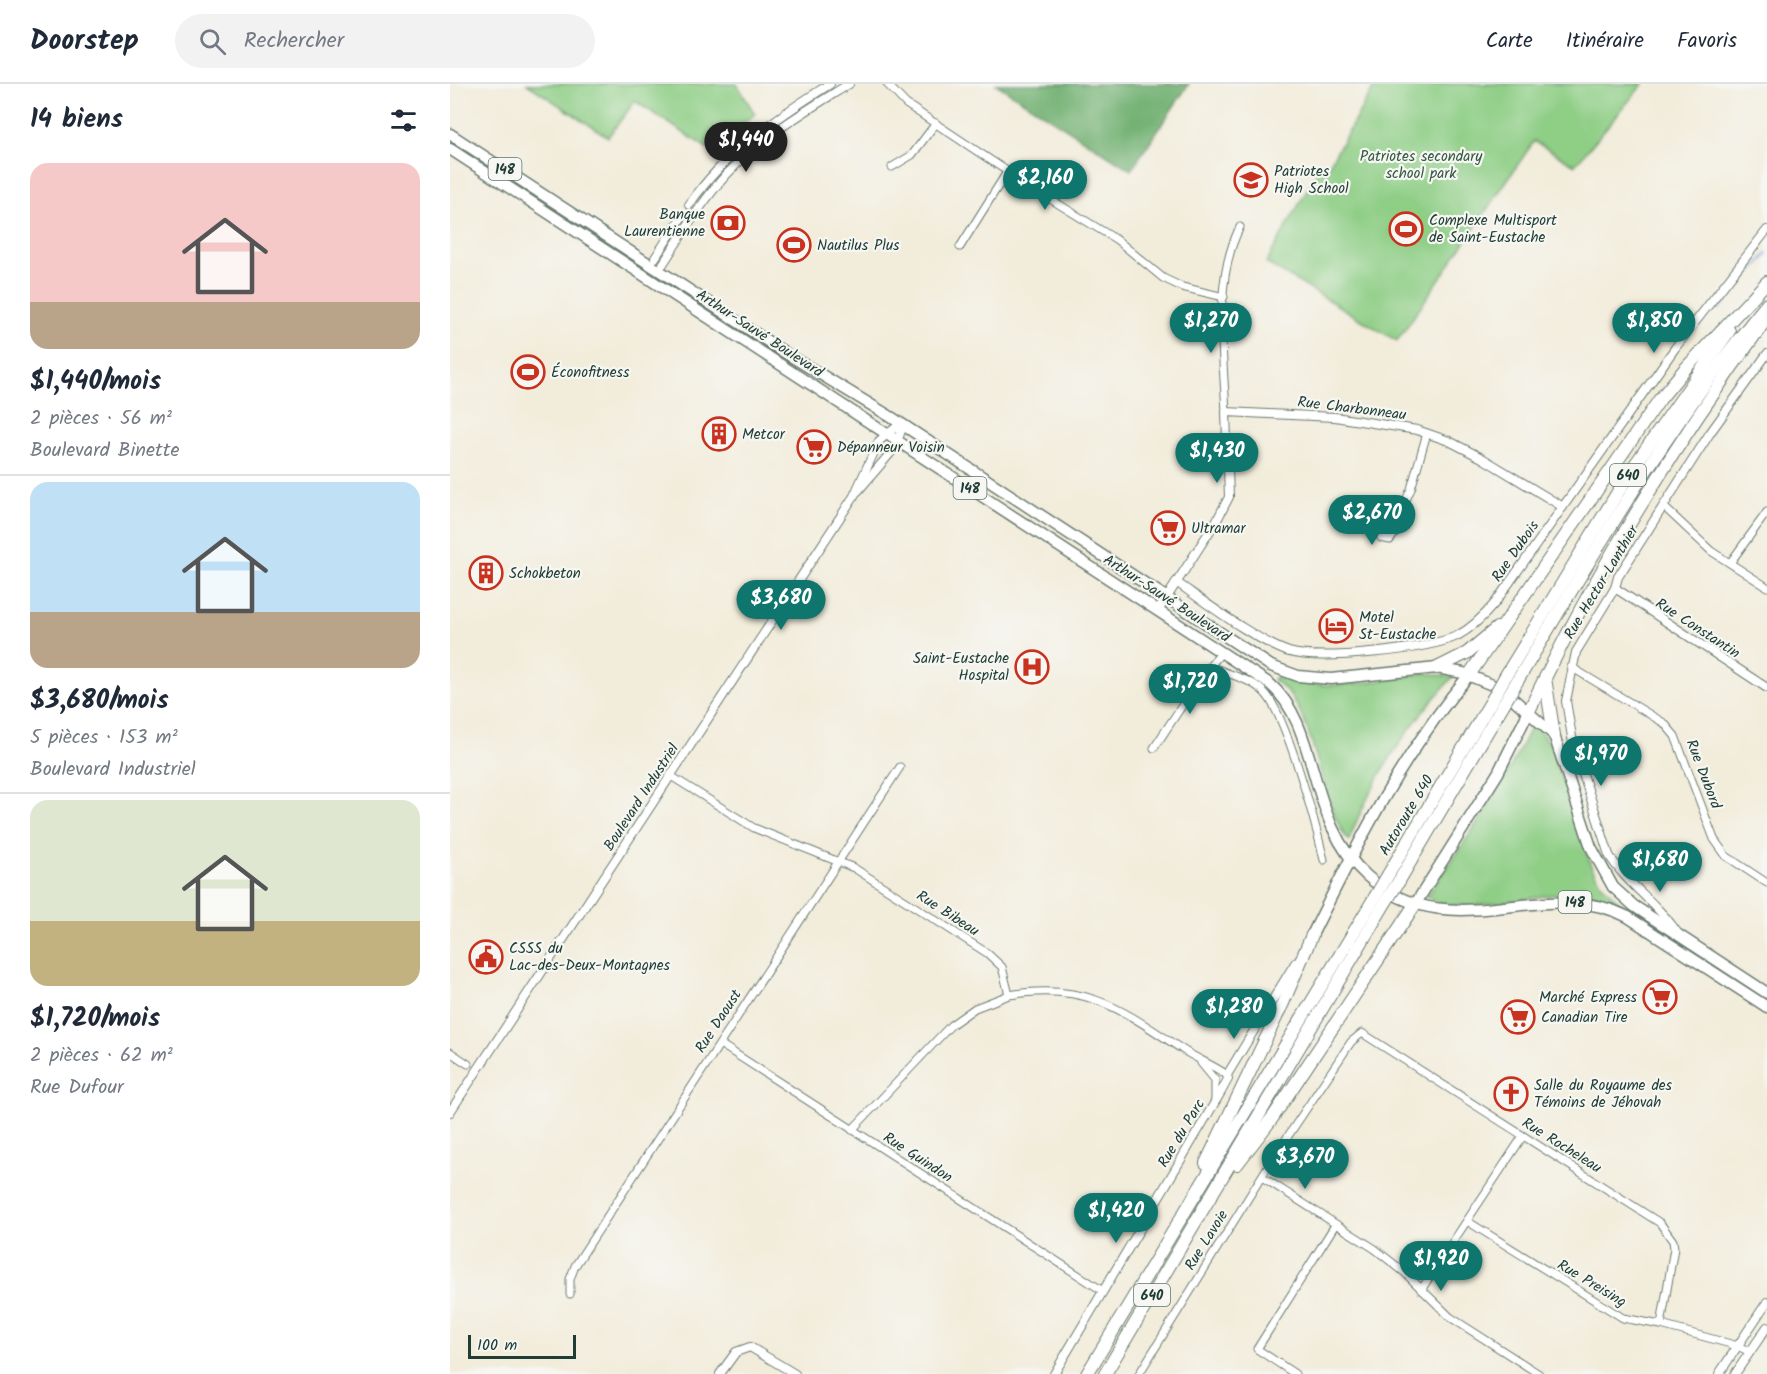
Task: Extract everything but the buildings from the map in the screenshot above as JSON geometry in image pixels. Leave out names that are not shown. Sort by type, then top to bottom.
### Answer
[{"type":"highway","points":[[1469,675],[1660,399],[1684,370],[1767,283]]},
{"type":"highway","name":"Autoroute 640","points":[[1511,680],[1632,469],[1706,363],[1767,283]]},
{"type":"highway","name":"Autoroute 640","points":[[1087,1374],[1186,1208],[1394,878],[1511,680],[1649,463],[1715,370],[1767,304]]},
{"type":"highway","points":[[1529,711],[1603,567],[1665,464],[1767,318]]},
{"type":"highway","points":[[1437,668],[1472,649],[1509,618]]},
{"type":"highway","points":[[1545,678],[1554,735]]},
{"type":"highway","name":"Autoroute 640","points":[[1105,1374],[1199,1216],[1380,900]]},
{"type":"highway","points":[[1199,1216],[1273,1116],[1416,903]]},
{"type":"highway","points":[[1186,1208],[1312,934]]},
{"type":"main road","name":"Arthur-Sauvé Boulevard","points":[[450,134],[657,264],[784,352],[902,425],[1258,659],[1290,674],[1331,680],[1437,668]]},
{"type":"main road","name":"148","points":[[450,148],[648,278]]},
{"type":"main road","name":"Arthur-Sauvé Boulevard","points":[[648,278],[1270,684],[1287,704],[1297,723],[1328,820],[1350,859],[1375,882],[1426,907],[1459,911],[1566,902],[1608,909],[1628,917],[1767,1008]]},
{"type":"main road","name":"148","points":[[1437,668],[1469,675],[1502,689],[1554,735],[1591,848],[1607,879],[1627,902],[1767,993]]},
{"type":"main road","points":[[1312,934],[1350,859],[1403,765],[1469,675]]},
{"type":"main road","points":[[1416,903],[1495,778],[1529,711]]},
{"type":"street","points":[[657,264],[689,205],[717,169],[747,140],[830,84]]},
{"type":"street","points":[[648,278],[704,202],[739,161],[775,131],[849,84]]},
{"type":"street","points":[[887,84],[901,99],[1008,172],[1117,240],[1168,282],[1224,297]]},
{"type":"street","points":[[892,167],[912,155],[936,123]]},
{"type":"street","points":[[960,247],[1008,172]]},
{"type":"street","points":[[1158,611],[1217,520],[1229,497],[1222,333],[1224,297],[1232,247],[1240,227]]},
{"type":"street","name":"Rue Dubois","points":[[1176,582],[1266,641],[1296,653],[1330,655],[1435,643],[1461,633],[1483,617],[1679,341],[1767,230]]},
{"type":"street","name":"Rue Hector-Lanthier","points":[[1678,934],[1670,921],[1620,871],[1606,849],[1568,720],[1567,694],[1571,668],[1582,639],[1615,588],[1618,577],[1710,434],[1767,354]]},
{"type":"street","name":"Rue Charbonneau","points":[[1226,412],[1344,418],[1390,424],[1427,434],[1482,458],[1563,507]]},
{"type":"street","name":"Boulevard Industriel","points":[[450,1112],[854,496],[878,444],[886,434],[902,425]]},
{"type":"street","name":"Boulevard Industriel","points":[[854,496],[874,474],[897,441],[902,425]]},
{"type":"street","points":[[1400,513],[1412,489],[1427,434]]},
{"type":"street","points":[[1663,506],[1711,551],[1767,588]]},
{"type":"street","points":[[1730,563],[1767,512]]},
{"type":"street","name":"Rue Constantin","points":[[1615,588],[1767,688]]},
{"type":"street","points":[[1154,748],[1203,674],[1222,652]]},
{"type":"street","points":[[1211,666],[1252,683],[1274,704],[1286,735],[1324,860]]},
{"type":"street","name":"Rue Dubord","points":[[1571,668],[1664,723],[1675,736],[1714,839],[1726,856],[1767,883]]},
{"type":"street","name":"Rue Daoust","points":[[570,1293],[574,1266],[900,767]]},
{"type":"street","name":"Rue Bibeau","points":[[671,776],[749,826],[854,868],[995,960],[1003,969],[1009,995]]},
{"type":"street","name":"Rue du Parc","points":[[1053,1374],[1214,1105],[1228,1080],[1227,1075],[1312,934]]},
{"type":"street","points":[[852,1130],[951,1025],[971,1010],[1009,995],[1055,991],[1102,1001],[1125,1012],[1197,1059],[1227,1075]]},
{"type":"street","name":"Rue Rocheleau","points":[[1360,1034],[1368,1036],[1664,1228],[1673,1241],[1674,1255],[1661,1325]]},
{"type":"street","name":"Rue Lavoie","points":[[1139,1374],[1262,1177],[1351,1042],[1360,1034]]},
{"type":"street","name":"Rue Guindon","points":[[720,1044],[1103,1291]]},
{"type":"street","points":[[450,1052],[468,1064]]},
{"type":"street","points":[[1197,1059],[1215,1080],[1214,1105]]},
{"type":"street","points":[[1421,1290],[1523,1136]]},
{"type":"street","points":[[1262,1177],[1375,1249],[1404,1272],[1449,1317],[1539,1374]]},
{"type":"street","name":"Rue Preising","points":[[1467,1221],[1606,1310],[1623,1318],[1661,1325],[1738,1346],[1750,1352]]},
{"type":"street","points":[[1295,1374],[1257,1349],[1335,1225]]},
{"type":"street","points":[[1719,1374],[1767,1302]]},
{"type":"street","points":[[1735,1374],[1767,1327]]},
{"type":"street","points":[[720,1374],[736,1352],[750,1347],[795,1374]]},
{"type":"green space","points":[[527,84],[737,84],[755,114],[725,138],[713,152],[635,101],[608,137]]},
{"type":"green space","points":[[996,84],[1189,84],[1131,170]]},
{"type":"green space","name":"Patriotes secondary school park","points":[[1376,84],[1643,84],[1575,165],[1534,141],[1397,341],[1266,263],[1320,167],[1326,170]]},
{"type":"green space","points":[[1426,673],[1453,677],[1420,715],[1380,774],[1349,840],[1342,832],[1330,805],[1306,724],[1286,691],[1273,680],[1276,676],[1313,684],[1332,685]]},
{"type":"green space","points":[[1533,721],[1551,746],[1592,868],[1601,883],[1622,905],[1578,894],[1475,905],[1440,903],[1426,897],[1484,812]]},
{"type":"waterway","points":[[1719,309],[1767,254]]},
{"type":"place","name":"Patriotes High School","points":[[1251,180]]},
{"type":"place","name":"Banque Laurentienne","points":[[728,223]]},
{"type":"place","name":"Complexe Multisport de Saint-Eustache","points":[[1406,229]]},
{"type":"place","name":"Nautilus Plus","points":[[794,245]]},
{"type":"place","name":"Éconofitness","points":[[528,372]]},
{"type":"place","name":"Metcor","points":[[719,434]]},
{"type":"place","name":"Dépanneur Voisin","points":[[814,447]]},
{"type":"place","name":"Ultramar","points":[[1168,528]]},
{"type":"place","name":"Schokbeton","points":[[486,573]]},
{"type":"place","name":"Motel St-Eustache","points":[[1336,626]]},
{"type":"place","name":"Saint-Eustache Hospital","points":[[1032,667]]},
{"type":"place","name":"CSSS du Lac-des-Deux-Montagnes","points":[[486,957]]},
{"type":"place","name":"Marché Express","points":[[1660,997]]},
{"type":"place","name":"Canadian Tire","points":[[1518,1017]]},
{"type":"place","name":"Salle du Royaume des Témoins de Jéhovah","points":[[1511,1094]]}]
